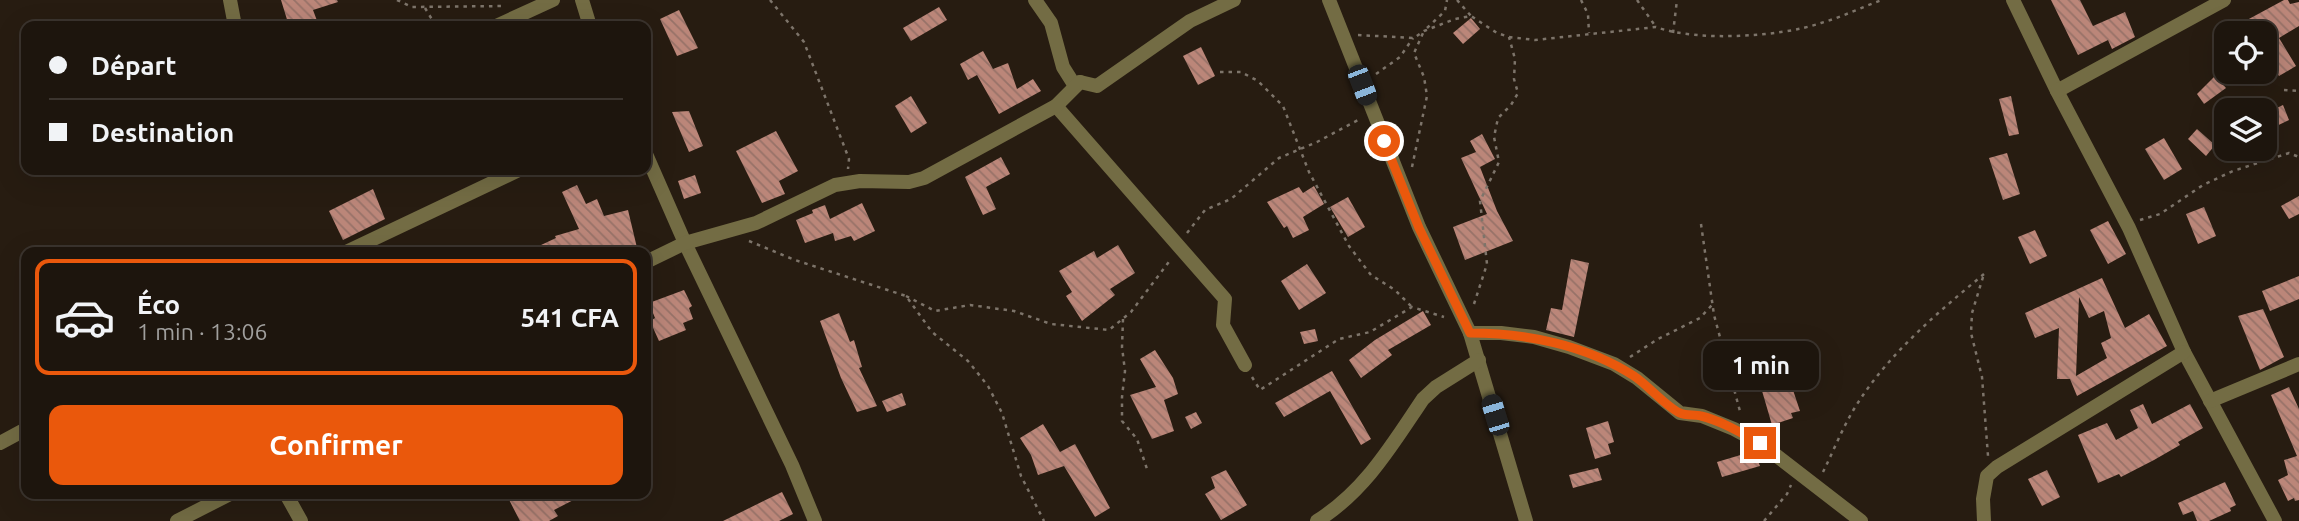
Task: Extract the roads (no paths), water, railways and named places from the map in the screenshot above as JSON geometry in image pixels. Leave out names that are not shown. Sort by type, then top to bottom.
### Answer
[{"type":"street","points":[[229,0],[234,21]]},
{"type":"street","points":[[506,21],[553,0]]},
{"type":"street","points":[[582,0],[588,21]]},
{"type":"street","points":[[1035,0],[1051,23],[1063,67],[1075,86],[1080,82]]},
{"type":"street","points":[[1080,82],[1097,86],[1191,21],[1234,0]]},
{"type":"street","points":[[1329,0],[1419,228],[1470,333],[1526,521]]},
{"type":"street","points":[[2014,0],[2057,91],[2129,228],[2184,352],[2275,521]]},
{"type":"street","points":[[2057,91],[2224,0]]},
{"type":"street","points":[[651,260],[685,243],[778,214],[811,196],[846,182],[909,182],[924,178],[1056,106],[1080,82]]},
{"type":"street","points":[[1056,106],[1225,299],[1223,325],[1245,365]]},
{"type":"street","points":[[651,165],[685,243],[792,465],[815,521]]},
{"type":"street","points":[[356,247],[508,175]]},
{"type":"street","points":[[368,247],[386,231]]},
{"type":"street","points":[[1470,333],[1501,332],[1534,337],[1614,364],[1637,378],[1680,413],[1702,416],[1760,443],[1861,521]]},
{"type":"street","points":[[1984,521],[1983,499],[1987,476],[2011,457],[2184,352]]},
{"type":"street","points":[[1317,521],[1357,491],[1380,463],[1423,399],[1436,387],[1479,360]]},
{"type":"street","points":[[2210,401],[2299,364]]},
{"type":"street","points":[[0,443],[21,432]]},
{"type":"street","points":[[177,521],[220,499]]},
{"type":"street","points":[[289,499],[301,521]]}]
